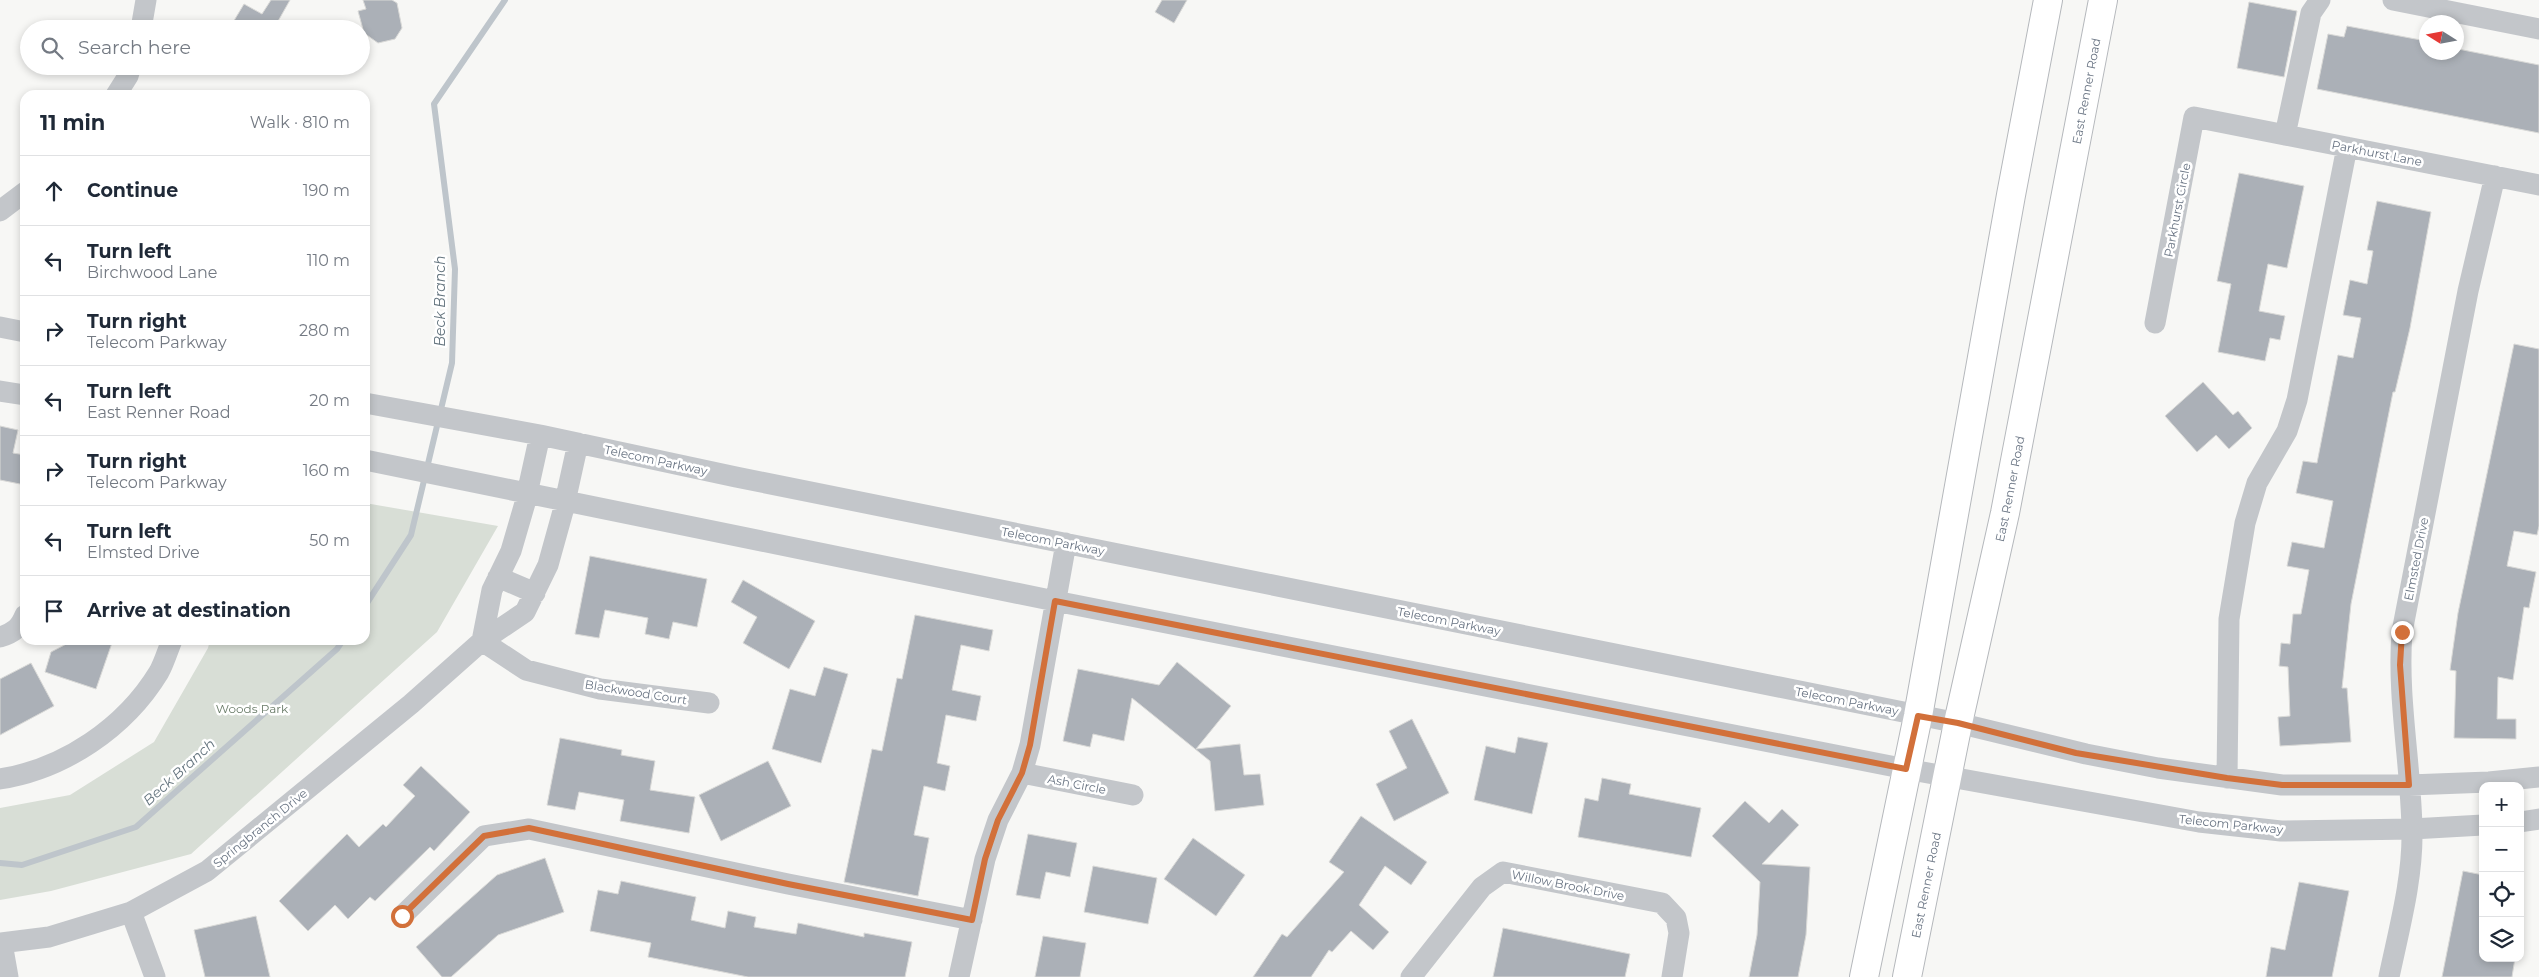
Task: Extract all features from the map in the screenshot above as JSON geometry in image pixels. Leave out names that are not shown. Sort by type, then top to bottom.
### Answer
[{"type":"main road","points":[[1864,977],[1918,716],[2010,195],[2048,0]]},
{"type":"main road","name":"East Renner Road","points":[[1907,977],[1958,723],[2005,513],[2104,0]]},
{"type":"street","points":[[143,20],[146,0]]},
{"type":"street","points":[[2286,135],[2311,13],[2320,0]]},
{"type":"street","points":[[2393,0],[2539,30]]},
{"type":"street","points":[[119,90],[128,75]]},
{"type":"street","name":"Parkhurst Circle","points":[[2155,323],[2194,117],[2215,121]]},
{"type":"street","name":"Parkhurst Lane","points":[[2215,121],[2539,185]]},
{"type":"street","points":[[2227,778],[2229,619],[2245,523],[2257,483],[2287,431],[2296,400],[2347,147]]},
{"type":"street","name":"Elmsted Drive","points":[[2390,977],[2412,860],[2412,829],[2400,665],[2402,632],[2468,291],[2495,176]]},
{"type":"street","points":[[0,211],[20,196]]},
{"type":"street","points":[[0,327],[20,331]]},
{"type":"street","points":[[0,391],[20,394]]},
{"type":"street","name":"Telecom Parkway","points":[[370,405],[540,435],[1066,544],[1958,723],[2076,753],[2227,778],[2282,785],[2409,785],[2489,782],[2539,776]]},
{"type":"street","points":[[482,642],[492,590],[511,551],[540,435]]},
{"type":"street","name":"Springbranch Drive","points":[[1,943],[49,937],[131,912],[207,871],[411,704],[482,642],[525,612],[548,565],[578,443]]},
{"type":"street","name":"Telecom Parkway","points":[[370,461],[1055,601],[1906,769],[2199,822],[2280,831],[2412,829],[2479,825]]},
{"type":"street","points":[[959,977],[985,859],[998,820],[1022,773],[1030,745],[1066,544]]},
{"type":"street","points":[[498,577],[534,593]]},
{"type":"street","points":[[0,637],[15,631],[20,626]]},
{"type":"street","name":"Blackwood Court","points":[[482,642],[526,670],[535,673],[600,689],[709,703]]},
{"type":"street","points":[[0,779],[17,776],[52,764],[85,747],[114,725],[139,700],[155,678],[170,645]]},
{"type":"street","name":"Ash Circle","points":[[1022,773],[1133,795]]},
{"type":"street","points":[[2524,821],[2539,819]]},
{"type":"street","points":[[402,916],[484,836],[529,828],[788,884],[972,920]]},
{"type":"street","name":"Willow Brook Drive","points":[[1420,974],[1482,887],[1503,872],[1662,903],[1676,918],[1679,933],[1672,977]]},
{"type":"street","points":[[131,912],[155,977]]},
{"type":"street","points":[[1,943],[8,977]]},
{"type":"green space","name":"Woods Park","points":[[370,504],[498,526],[437,632],[191,854],[51,891],[0,900],[0,808],[70,795],[154,742],[209,645],[370,645]]},
{"type":"building","points":[[271,0],[290,0],[279,20],[234,20],[244,4],[262,14]]},
{"type":"building","points":[[363,0],[392,0],[397,3],[402,28],[395,39],[378,43],[370,37],[370,20],[360,20],[358,11],[366,9]]},
{"type":"building","points":[[1162,0],[1187,0],[1174,23],[1155,12]]},
{"type":"building","points":[[2249,2],[2297,11],[2284,77],[2237,68]]},
{"type":"building","points":[[2347,26],[2419,40],[2419,60],[2464,60],[2464,50],[2539,65],[2539,133],[2317,89],[2328,34],[2344,37]]},
{"type":"building","points":[[2239,173],[2304,186],[2287,268],[2268,264],[2259,311],[2285,316],[2280,340],[2270,338],[2265,361],[2218,352],[2231,284],[2217,281]]},
{"type":"building","points":[[2377,201],[2431,212],[2410,328],[2395,392],[2393,392],[2351,604],[2342,688],[2347,688],[2351,742],[2280,746],[2278,717],[2290,716],[2288,667],[2279,666],[2281,643],[2290,644],[2293,614],[2301,614],[2309,570],[2287,566],[2292,542],[2324,548],[2333,501],[2296,493],[2303,461],[2317,463],[2338,355],[2353,358],[2361,318],[2343,315],[2350,280],[2367,284],[2373,251],[2367,250]]},
{"type":"building","points":[[2514,344],[2539,349],[2539,526],[2537,535],[2514,531],[2507,566],[2536,572],[2529,608],[2524,607],[2513,680],[2498,677],[2497,719],[2516,719],[2516,739],[2454,738],[2456,671],[2450,670],[2458,613]]},
{"type":"building","points":[[2203,382],[2233,415],[2238,411],[2252,428],[2229,449],[2216,435],[2197,452],[2165,416]]},
{"type":"building","points":[[0,426],[18,430],[13,453],[20,454],[20,484],[0,480]]},
{"type":"building","points":[[590,556],[707,579],[697,627],[673,622],[669,639],[645,634],[648,618],[605,610],[599,638],[575,634]]},
{"type":"building","points":[[743,580],[815,621],[789,669],[743,643],[757,617],[731,602]]},
{"type":"building","points":[[915,615],[993,630],[989,651],[961,645],[952,690],[981,696],[976,721],[946,715],[937,763],[950,766],[945,791],[924,786],[914,835],[929,838],[918,896],[844,882],[872,749],[882,751],[897,678],[902,679]]},
{"type":"building","points":[[64,645],[111,645],[96,689],[45,672],[51,652]]},
{"type":"building","points":[[1177,662],[1231,706],[1196,749],[1240,744],[1244,775],[1260,774],[1264,805],[1215,811],[1210,761],[1132,698],[1124,741],[1093,734],[1090,747],[1063,741],[1078,669],[1159,685]]},
{"type":"building","points":[[31,663],[54,706],[0,735],[0,679]]},
{"type":"building","points":[[824,667],[848,674],[821,763],[772,749],[790,689],[815,696]]},
{"type":"building","points":[[1412,719],[1449,793],[1394,821],[1376,784],[1407,768],[1389,731]]},
{"type":"building","points":[[1518,737],[1548,743],[1532,814],[1474,800],[1486,746],[1515,753]]},
{"type":"building","points":[[560,738],[622,750],[621,755],[655,761],[650,790],[695,797],[689,833],[620,821],[624,800],[579,792],[575,810],[547,805]]},
{"type":"building","points":[[768,761],[791,806],[721,841],[699,795]]},
{"type":"building","points":[[421,766],[470,812],[434,851],[430,847],[375,901],[370,897],[348,919],[335,905],[308,931],[279,901],[347,834],[359,847],[383,824],[386,827],[415,796],[403,785]]},
{"type":"building","points":[[1602,778],[1631,784],[1629,794],[1701,808],[1691,857],[1578,837],[1585,798],[1598,801]]},
{"type":"building","points":[[1745,801],[1769,823],[1782,809],[1799,825],[1762,864],[1810,867],[1806,935],[1798,977],[1749,977],[1757,935],[1760,882],[1712,836]]},
{"type":"building","points":[[1361,816],[1427,862],[1411,885],[1385,866],[1359,905],[1389,932],[1373,950],[1351,931],[1332,952],[1329,950],[1311,977],[1253,977],[1282,934],[1287,937],[1344,872],[1329,862]]},
{"type":"building","points":[[1028,834],[1077,843],[1070,877],[1046,872],[1040,899],[1016,895]]},
{"type":"building","points":[[1193,838],[1245,875],[1216,916],[1164,879]]},
{"type":"building","points":[[545,858],[564,912],[498,935],[451,977],[442,977],[416,947],[497,875]]},
{"type":"building","points":[[1093,866],[1157,878],[1148,924],[1084,912]]},
{"type":"building","points":[[2463,871],[2479,874],[2479,962],[2514,962],[2512,977],[2442,977]]},
{"type":"building","points":[[621,881],[696,897],[691,920],[725,928],[728,911],[756,917],[754,927],[796,934],[798,923],[864,937],[864,933],[912,942],[905,977],[748,977],[648,957],[651,943],[590,931],[598,890],[618,894]]},
{"type":"building","points":[[2299,882],[2349,891],[2332,977],[2266,977],[2271,947],[2285,950]]},
{"type":"building","points":[[256,916],[270,977],[205,977],[194,930]]},
{"type":"building","points":[[1503,928],[1630,954],[1625,977],[1493,977]]},
{"type":"building","points":[[1043,936],[1086,943],[1080,977],[1035,977]]},
{"type":"waterway","name":"Beck Branch","points":[[370,598],[411,535],[452,363],[455,269],[434,104],[505,0]]},
{"type":"waterway","name":"Beck Branch","points":[[0,863],[22,865],[136,827],[340,645]]},
{"type":"route","points":[[402,916],[484,836],[529,828],[788,884],[972,920],[985,859],[998,820],[1022,773],[1030,745],[1055,601],[1906,769],[1918,716],[1958,723],[2076,753],[2158,768],[2282,785],[2341,787],[2409,785],[2400,665],[2402,632]]}]
